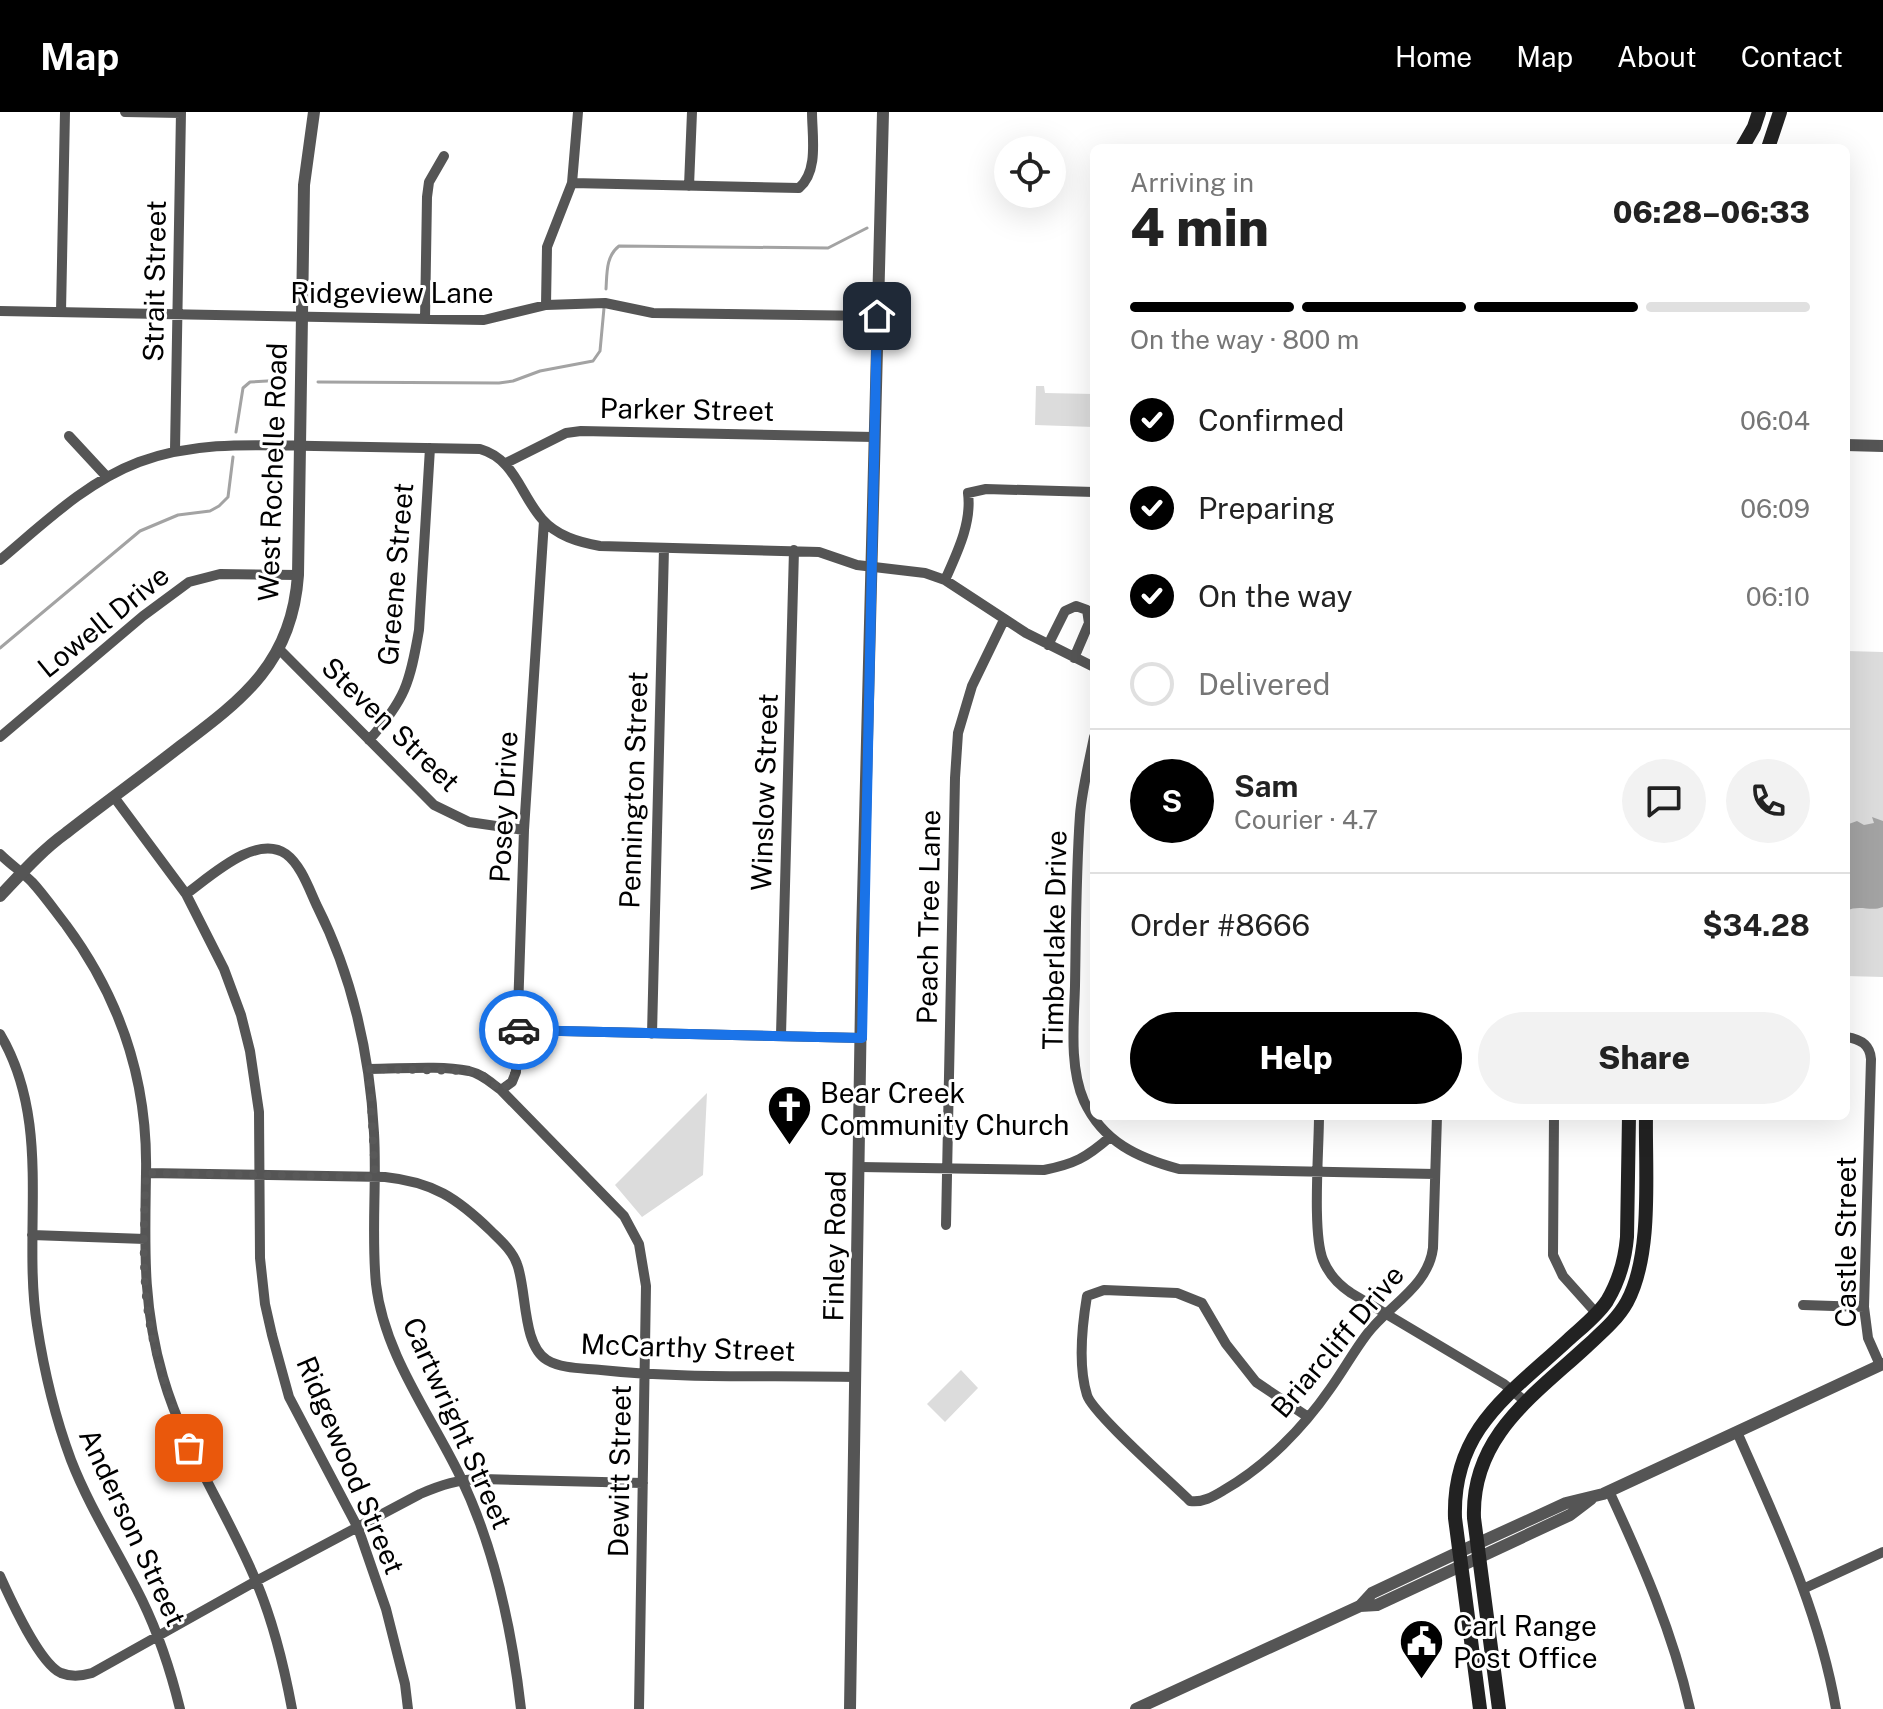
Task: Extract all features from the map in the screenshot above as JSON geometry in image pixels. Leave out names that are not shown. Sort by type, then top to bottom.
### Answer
[{"type":"main road","points":[[1744,144],[1759,112]]},
{"type":"main road","points":[[1769,144],[1780,112]]},
{"type":"main road","points":[[1480,1709],[1459,1552],[1455,1494],[1467,1447],[1491,1412],[1597,1314],[1609,1298],[1621,1270],[1627,1217],[1629,1120]]},
{"type":"main road","points":[[1499,1709],[1476,1544],[1474,1506],[1481,1466],[1497,1433],[1608,1327],[1625,1305],[1642,1257],[1646,1120]]},
{"type":"main road","points":[[1627,1217],[1644,1217]]},
{"type":"street","points":[[61,312],[65,112]]},
{"type":"street","points":[[125,112],[181,113]]},
{"type":"street","name":"West Rochelle Road","points":[[0,896],[63,835],[235,705],[254,686],[279,649],[294,606],[298,575],[304,185],[314,112]]},
{"type":"street","points":[[546,305],[547,247],[572,183],[578,112]]},
{"type":"street","points":[[689,186],[692,112]]},
{"type":"street","points":[[572,183],[799,188],[812,169],[812,112]]},
{"type":"street","name":"Finley Road","points":[[850,1709],[871,567],[883,112]]},
{"type":"street","name":"Strait Street","points":[[175,450],[181,113]]},
{"type":"street","points":[[425,319],[429,182],[444,156]]},
{"type":"street","name":"Ridgeview Lane","points":[[0,311],[484,320],[546,305],[605,303],[653,313],[877,316]]},
{"type":"street","name":"Parker Street","points":[[506,463],[566,433],[581,431],[874,437]]},
{"type":"street","points":[[69,436],[107,477]]},
{"type":"street","points":[[2,556],[107,477],[175,450],[231,445],[480,449],[506,463],[544,521],[563,535],[581,542],[664,548],[819,552],[857,565],[905,569],[945,580],[1004,620],[1090,665]]},
{"type":"street","points":[[1850,445],[1883,446]]},
{"type":"street","name":"Greene Street","points":[[369,740],[398,706],[415,654],[430,448]]},
{"type":"street","points":[[945,580],[959,550],[968,515],[968,493],[986,489],[1090,492]]},
{"type":"street","name":"Posey Drive","points":[[501,1090],[512,1082],[516,1072],[524,830],[544,521]]},
{"type":"street","name":"Pennington Street","points":[[652,1034],[664,548]]},
{"type":"street","name":"Winslow Street","points":[[781,1035],[794,550]]},
{"type":"street","name":"Lowell Drive","points":[[0,737],[143,616],[189,582],[220,574],[298,575]]},
{"type":"street","points":[[1048,645],[1065,611],[1076,606],[1087,610],[1089,623],[1074,658]]},
{"type":"street","name":"Peach Tree Lane","points":[[946,1225],[958,733],[972,686],[1004,620]]},
{"type":"street","name":"Steven Street","points":[[279,649],[434,805],[469,822],[524,830]]},
{"type":"street","name":"Timberlake Drive","points":[[1090,758],[1080,812],[1075,1057],[1083,1098],[1090,1108]]},
{"type":"street","name":"Ridgewood Street","points":[[114,797],[186,894],[224,969],[250,1051],[259,1112],[260,1258],[265,1304],[289,1397],[358,1528],[386,1609],[405,1684],[408,1709]]},
{"type":"street","name":"Cartwright Street","points":[[186,894],[249,850],[262,848],[286,854],[296,865],[327,926],[351,992],[369,1069],[377,1286],[384,1321],[399,1362],[462,1479],[489,1549],[508,1621],[521,1709]]},
{"type":"street","points":[[0,854],[33,883],[80,945],[117,1011],[134,1062],[141,1097],[149,1320],[163,1377],[189,1448],[256,1581],[276,1641],[292,1709]]},
{"type":"street","points":[[518,1030],[862,1038]]},
{"type":"street","name":"Anderson Street","points":[[0,1034],[19,1079],[33,1151],[32,1235],[37,1323],[55,1411],[71,1460],[99,1522],[159,1638],[180,1709]]},
{"type":"street","name":"Castle Street","points":[[1850,1038],[1862,1042],[1871,1052],[1864,1307],[1868,1338],[1882,1364]]},
{"type":"street","points":[[0,1060],[10,1052]]},
{"type":"street","name":"Dewitt Street","points":[[369,1069],[470,1071],[483,1076],[501,1090],[624,1216],[633,1229],[643,1257],[646,1286],[639,1709]]},
{"type":"street","name":"Timberlake Drive","points":[[1098,1120],[1110,1137],[1148,1161],[1179,1169],[1435,1174]]},
{"type":"street","points":[[1319,1120],[1318,1236],[1323,1260],[1334,1280],[1513,1390],[1526,1402]]},
{"type":"street","name":"Briarcliff Drive","points":[[1308,1417],[1256,1382],[1226,1344],[1202,1303],[1177,1293],[1104,1290],[1087,1296],[1083,1374],[1091,1404],[1190,1501],[1196,1502],[1234,1484],[1275,1452],[1308,1417],[1370,1331],[1424,1275],[1431,1260],[1437,1120]]},
{"type":"street","points":[[1554,1120],[1553,1255],[1563,1276],[1597,1314]]},
{"type":"street","points":[[860,1167],[1044,1170],[1073,1165],[1110,1137]]},
{"type":"street","name":"McCarthy Street","points":[[146,1173],[375,1177],[421,1182],[453,1198],[474,1214],[510,1251],[517,1263],[532,1340],[540,1355],[563,1366],[644,1375],[856,1377]]},
{"type":"street","points":[[32,1235],[145,1239]]},
{"type":"street","points":[[1803,1305],[1864,1307]]},
{"type":"street","points":[[1360,1606],[1372,1593],[1476,1544],[1566,1503],[1609,1491],[1882,1364]]},
{"type":"street","points":[[1737,1432],[1805,1588],[1829,1672],[1836,1709]]},
{"type":"street","points":[[0,1576],[42,1654],[60,1673],[79,1676],[92,1673],[159,1638],[256,1581],[420,1494],[462,1479],[643,1483]]},
{"type":"street","points":[[1609,1491],[1659,1603],[1682,1672],[1690,1709]]},
{"type":"street","points":[[1136,1709],[1360,1606],[1377,1605],[1479,1559],[1570,1515],[1593,1497]]},
{"type":"street","points":[[1805,1588],[1883,1552]]},
{"type":"shaded area","points":[[1036,386],[1044,386],[1045,393],[1090,394],[1090,427],[1035,425]]},
{"type":"shaded area","points":[[1850,651],[1883,652],[1883,977],[1850,976]]},
{"type":"shaded area","points":[[1872,817],[1883,821],[1883,907],[1850,910],[1850,824],[1874,823]]},
{"type":"shaded area","points":[[707,1093],[703,1175],[642,1217],[615,1185]]},
{"type":"shaded area","points":[[961,1370],[978,1388],[945,1422],[927,1404]]},
{"type":"waterway","points":[[606,289],[609,260],[619,246],[828,248],[867,228]]},
{"type":"waterway","points":[[318,382],[499,383],[593,361],[600,351],[604,308]]},
{"type":"waterway","points":[[236,432],[243,388],[250,382],[285,380]]},
{"type":"waterway","points":[[0,648],[140,531],[178,515],[210,511],[219,506],[228,497],[233,457]]},
{"type":"way so far","points":[[189,1448],[163,1377],[149,1320],[146,1292],[146,1173],[375,1177],[369,1069],[470,1071],[483,1076],[501,1090],[512,1082],[516,1072],[519,1030]]},
{"type":"place","name":"Bear Creek Community Church","points":[[789,1147]]},
{"type":"place","name":"Carl Range Post Office","points":[[1422,1680]]},
{"type":"route","points":[[519,1030],[862,1038],[877,316]]}]
